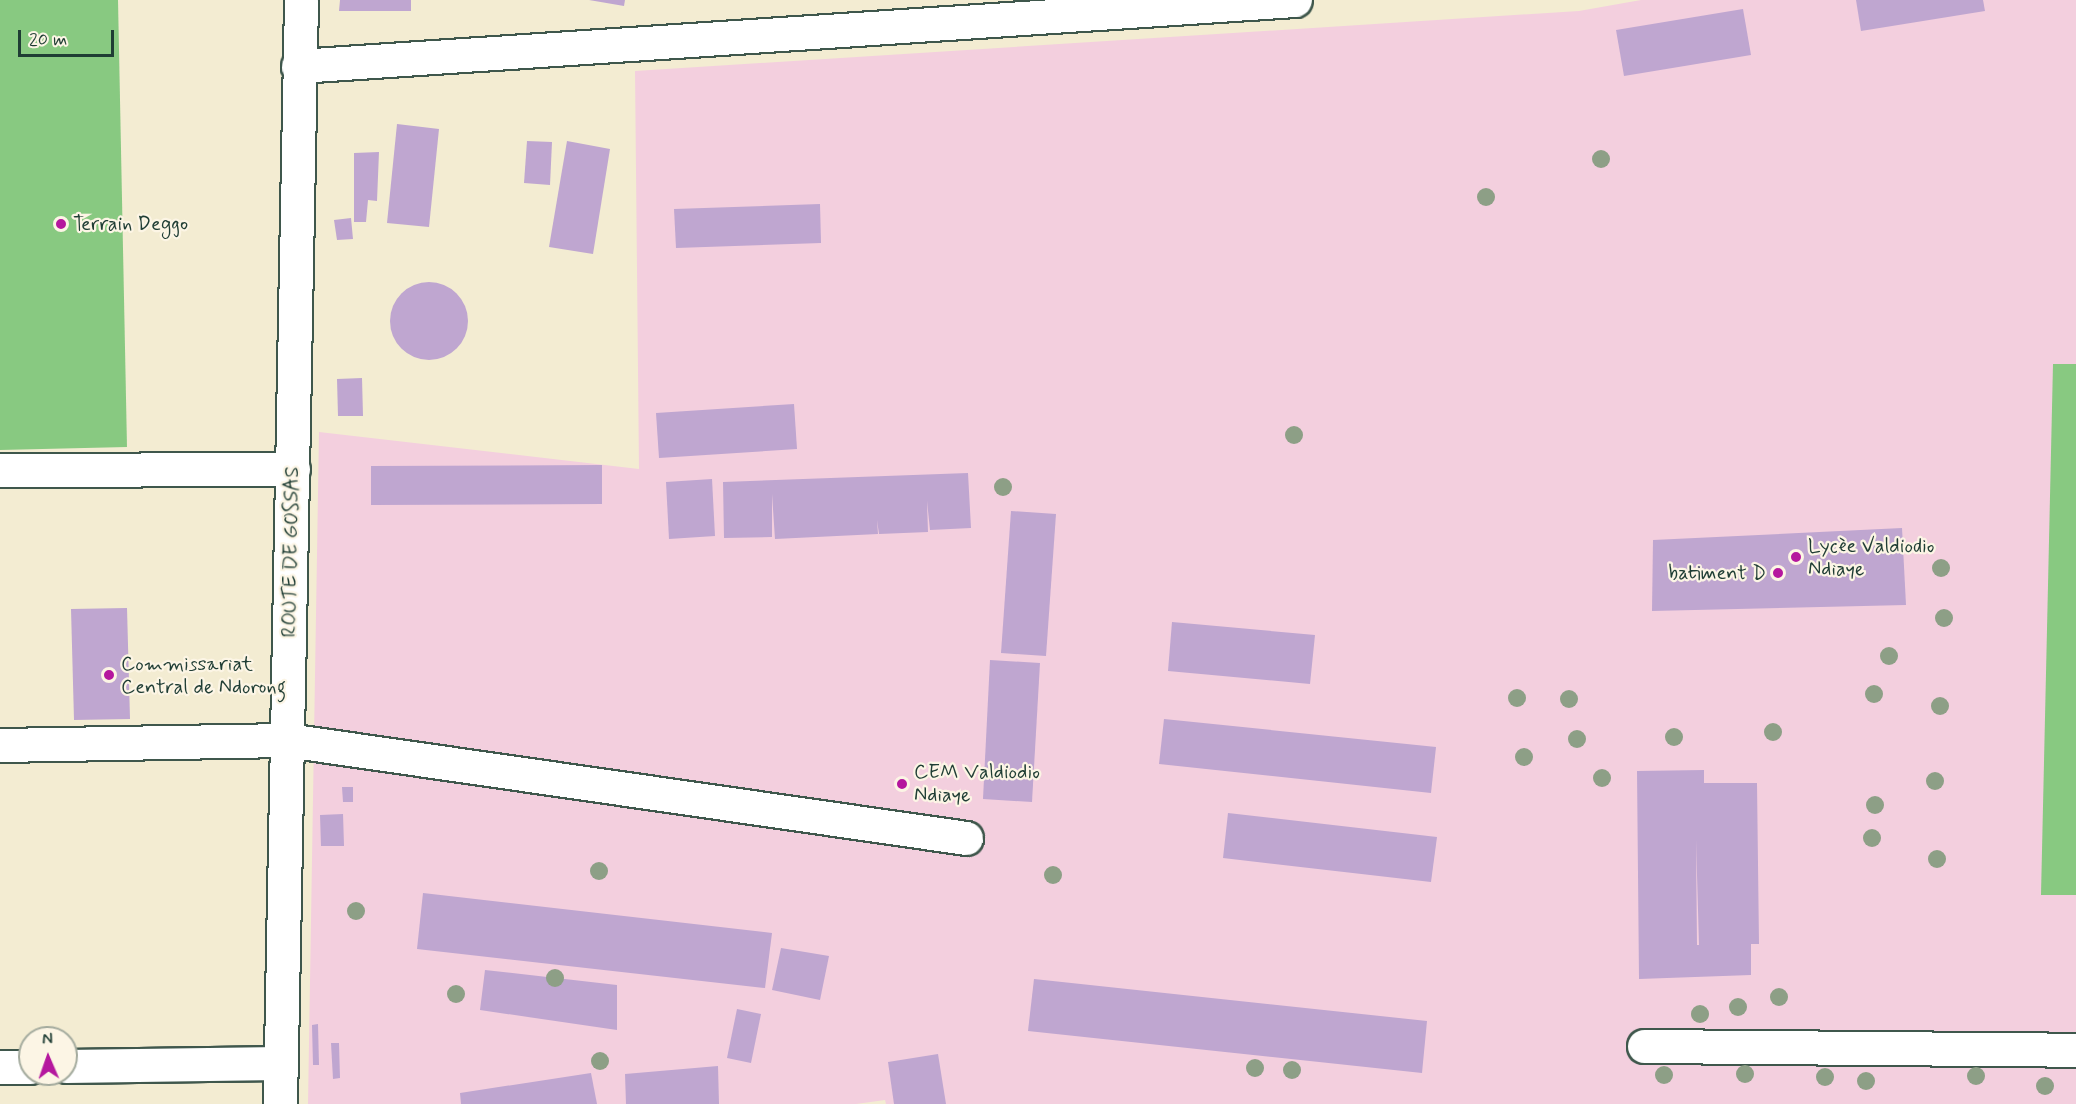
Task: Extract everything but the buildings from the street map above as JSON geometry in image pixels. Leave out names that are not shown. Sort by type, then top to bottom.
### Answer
[{"type":"street","name":"ROUTE DE GOSSAS","points":[[280,1104],[301,0]]},
{"type":"street","points":[[298,66],[1295,0]]},
{"type":"street","points":[[0,470],[293,468]]},
{"type":"street","points":[[0,745],[287,740],[966,838]]},
{"type":"street","points":[[1644,1046],[2076,1050]]},
{"type":"street","points":[[78,1066],[280,1064]]},
{"type":"street","points":[[0,1067],[18,1067]]},
{"type":"shaded area","name":"CEM Valdiodio Ndiaye","points":[[1641,0],[2076,0],[2076,1104],[886,1104],[885,1100],[856,1104],[308,1104],[319,432],[639,469],[635,71],[1579,11]]},
{"type":"green space","name":"Terrain Deggo","points":[[0,0],[118,0],[127,447],[0,450]]},
{"type":"green space","points":[[2053,364],[2076,364],[2076,895],[2041,895]]},
{"type":"place","name":"Terrain Deggo","points":[[61,224]]},
{"type":"place","name":"Lycèe Valdiodio Ndiaye","points":[[1796,557]]},
{"type":"place","name":"batiment D","points":[[1778,573]]},
{"type":"place","name":"Commissariat Central de Ndorong","points":[[109,675]]},
{"type":"place","name":"CEM Valdiodio Ndiaye","points":[[902,784]]}]
